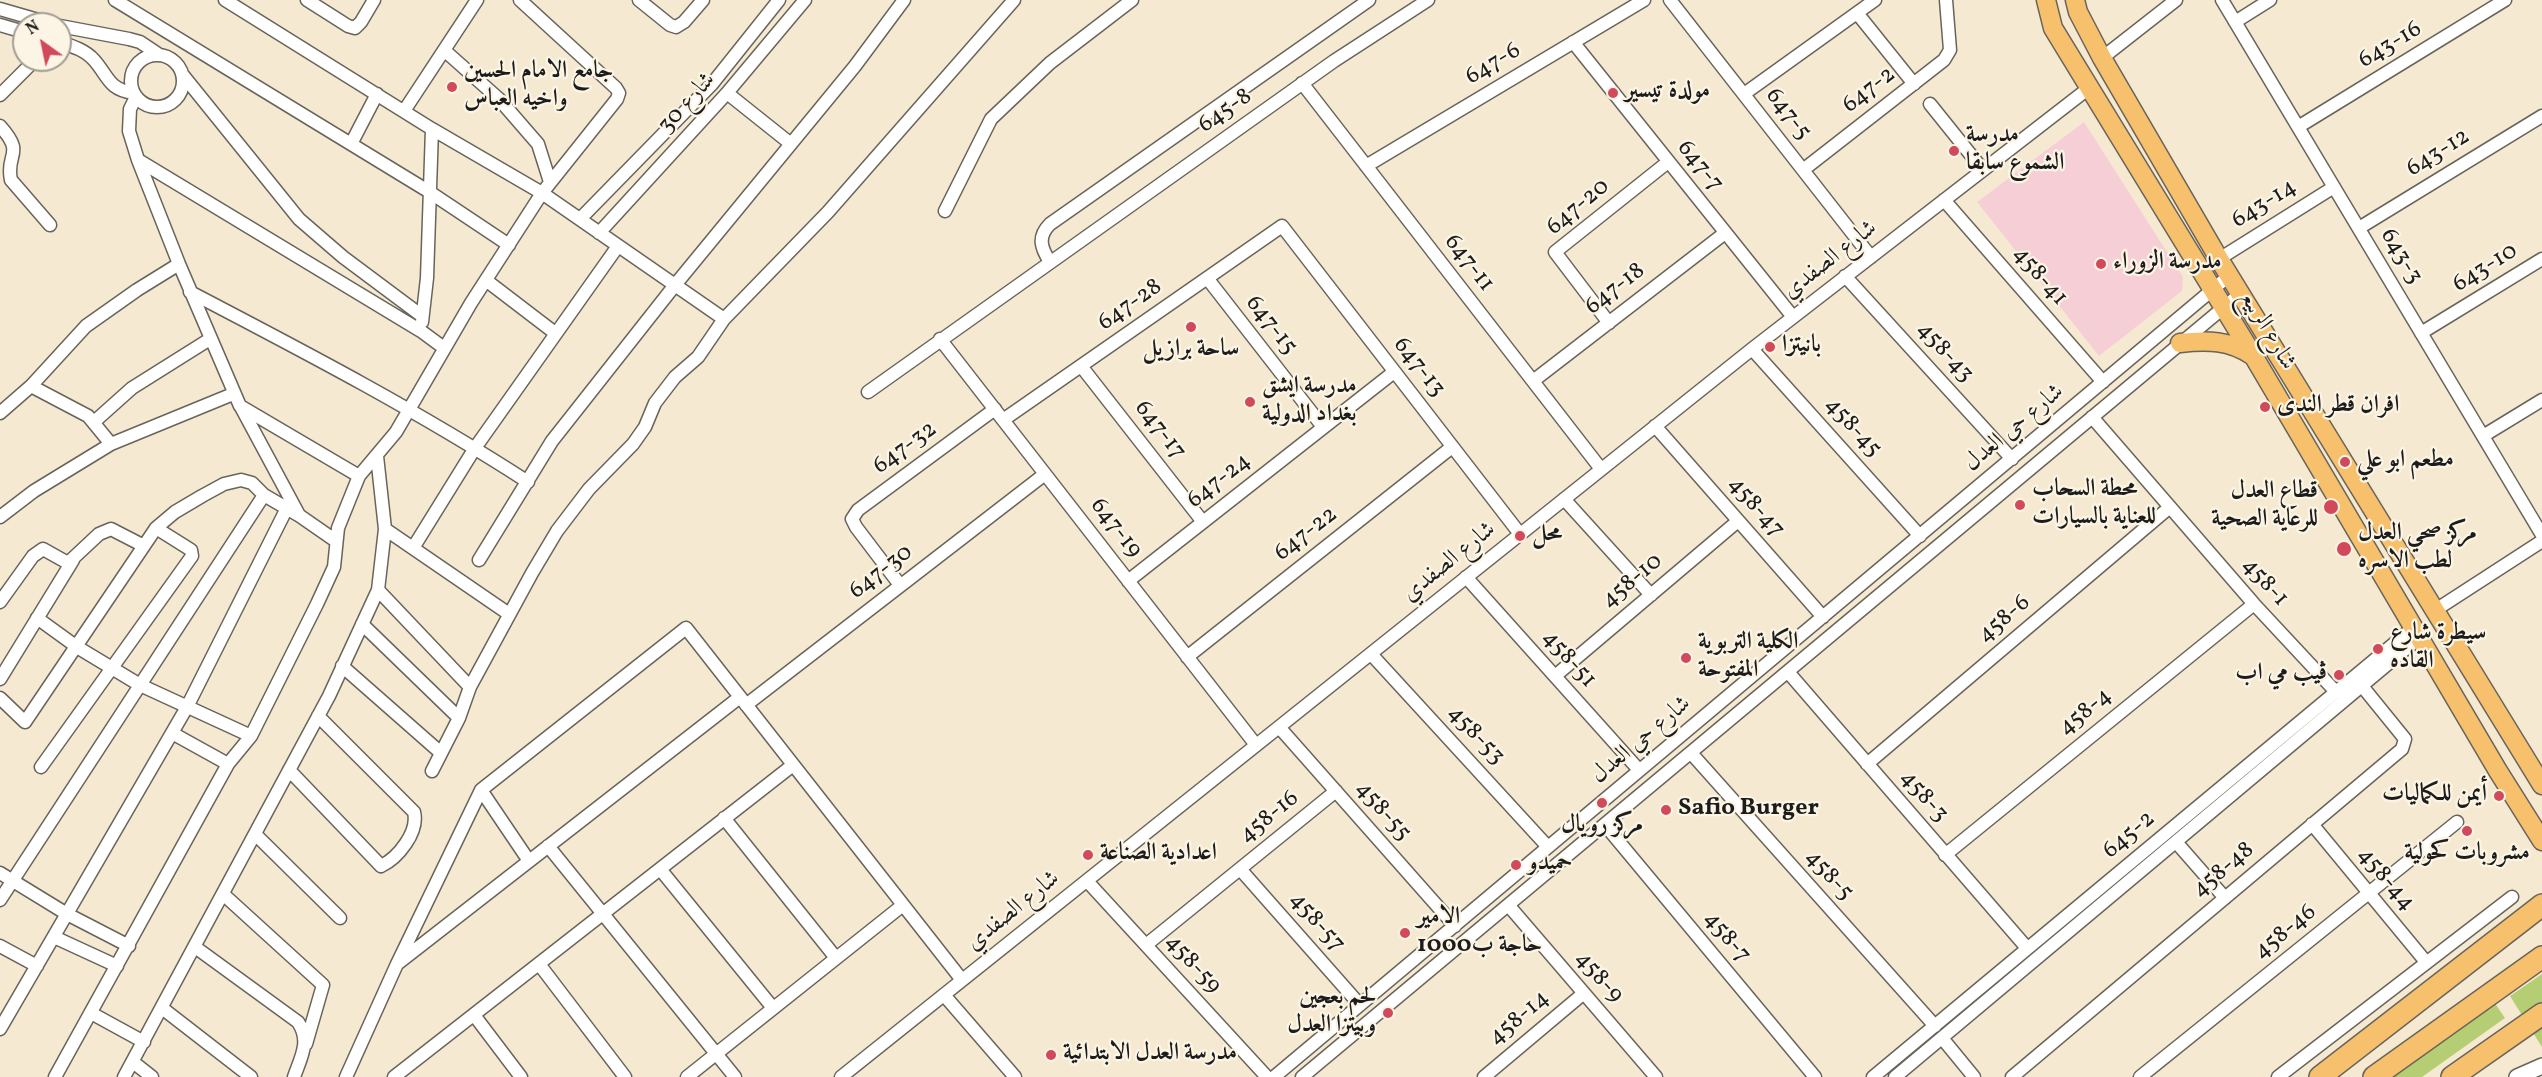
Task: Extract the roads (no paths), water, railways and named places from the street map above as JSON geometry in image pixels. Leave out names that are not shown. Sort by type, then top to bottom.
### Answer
[{"type":"highway","points":[[2320,1077],[2542,905]]},
{"type":"highway","points":[[2374,1077],[2542,957]]},
{"type":"highway","points":[[2452,1077],[2542,1014]]},
{"type":"main road","name":"شارع الربيع","points":[[2046,0],[2053,28],[2224,307],[2498,771],[2542,841]]},
{"type":"main road","name":"شارع الربيع","points":[[2075,0],[2078,12],[2102,58],[2219,259],[2542,785]]},
{"type":"main road","points":[[2180,344],[2199,341],[2224,343],[2241,348],[2254,357]]},
{"type":"main road","points":[[2498,771],[2524,755]]},
{"type":"street","points":[[115,0],[428,191],[509,245]]},
{"type":"street","points":[[225,0],[432,129],[542,193],[724,319]]},
{"type":"street","points":[[308,0],[354,28],[361,22],[374,0]]},
{"type":"street","points":[[404,111],[477,0]]},
{"type":"street","points":[[55,1077],[228,764],[250,736],[334,567],[336,541],[342,517],[359,477],[410,410],[444,348],[542,193],[617,99],[619,93],[520,0]]},
{"type":"street","points":[[639,0],[670,25],[676,27],[684,22],[703,0]]},
{"type":"street","name":"شارع 30","points":[[580,219],[712,84],[779,0]]},
{"type":"street","name":"شارع 30","points":[[599,233],[727,93],[806,0]]},
{"type":"street","points":[[478,560],[552,441],[675,285],[855,66],[904,0]]},
{"type":"street","points":[[432,771],[459,718],[470,687],[557,531],[589,489],[633,444],[645,427],[655,402],[675,377],[698,357],[724,319],[828,212],[1014,0]]},
{"type":"street","points":[[945,211],[991,119],[1050,63],[1132,0]]},
{"type":"street","name":"645-8","points":[[1050,262],[1041,241],[1045,229],[1050,224],[1369,0]]},
{"type":"street","name":"645-8","points":[[868,392],[1302,83],[1365,39],[1428,0]]},
{"type":"street","name":"647-6","points":[[1366,166],[1644,0]]},
{"type":"street","name":"647-5","points":[[1670,0],[1871,257]]},
{"type":"street","points":[[1744,94],[1875,0]]},
{"type":"street","name":"647-2","points":[[1803,170],[1944,60],[1950,50],[1946,0]]},
{"type":"street","points":[[2102,58],[2176,0]]},
{"type":"street","name":"643-3","points":[[2222,0],[2542,535]]},
{"type":"street","points":[[2235,22],[2270,0]]},
{"type":"street","name":"643-16","points":[[2298,127],[2505,0]]},
{"type":"street","points":[[1857,13],[1914,84]]},
{"type":"street","points":[[72,28],[140,42],[177,64],[182,74],[299,219],[343,257],[422,316]]},
{"type":"street","points":[[164,56],[173,36]]},
{"type":"street","name":"647-7","points":[[1573,42],[1792,318]]},
{"type":"street","points":[[72,47],[93,59],[115,88],[134,95],[144,104],[153,107],[172,102],[179,94],[183,84],[182,74]]},
{"type":"street","points":[[444,50],[500,99],[538,144],[550,182]]},
{"type":"street","points":[[164,56],[147,56],[138,62],[132,71],[130,82],[134,95],[130,109],[129,130],[138,160],[233,394],[300,516]]},
{"type":"street","points":[[0,95],[23,72]]},
{"type":"street","name":"647-11","points":[[1302,83],[1601,469]]},
{"type":"street","name":"شارع الصفدي","points":[[848,1075],[962,980],[1655,426],[2089,88]]},
{"type":"street","points":[[727,93],[791,144]]},
{"type":"street","points":[[351,144],[377,94]]},
{"type":"street","points":[[1930,104],[1983,170]]},
{"type":"street","name":"643-12","points":[[2359,228],[2542,116]]},
{"type":"street","points":[[0,126],[14,147],[9,173],[11,180],[50,225]]},
{"type":"street","points":[[421,331],[427,278],[428,191],[432,129]]},
{"type":"street","points":[[138,160],[421,331],[444,348]]},
{"type":"street","name":"647-20","points":[[1609,323],[1555,252],[1668,162]]},
{"type":"street","name":"643-14","points":[[2219,259],[2334,187]]},
{"type":"street","name":"458-41","points":[[1944,200],[2103,382]]},
{"type":"street","name":"647-28","points":[[1003,420],[1282,226]]},
{"type":"street","name":"647-13","points":[[1282,226],[1520,534]]},
{"type":"street","name":"647-18","points":[[1533,381],[1725,233]]},
{"type":"street","points":[[413,548],[475,448],[618,246]]},
{"type":"street","name":"643-10","points":[[2421,333],[2542,259]]},
{"type":"street","points":[[0,413],[31,386],[86,326],[179,264]]},
{"type":"street","name":"شارع حي العدل","points":[[1274,1077],[2230,275]]},
{"type":"street","name":"458-43","points":[[1845,276],[2012,459]]},
{"type":"street","name":"647-15","points":[[1207,278],[1323,427]]},
{"type":"street","points":[[487,281],[555,333]]},
{"type":"street","points":[[190,292],[410,410],[528,482]]},
{"type":"street","name":"شارع حي العدل","points":[[1302,1077],[2241,293]]},
{"type":"street","points":[[93,422],[132,388],[210,339]]},
{"type":"street","name":"647-19","points":[[940,339],[1256,745]]},
{"type":"street","name":"458-45","points":[[1752,349],[1920,536]]},
{"type":"street","name":"647-17","points":[[1081,366],[1203,522]]},
{"type":"street","name":"647-24","points":[[1128,581],[1394,372]]},
{"type":"street","points":[[31,386],[88,416],[111,444]]},
{"type":"street","points":[[2093,390],[2101,393],[2106,405]]},
{"type":"street","points":[[0,517],[34,491],[111,444],[233,394]]},
{"type":"street","points":[[2483,436],[2542,400]]},
{"type":"street","points":[[240,406],[359,477]]},
{"type":"street","name":"647-32","points":[[900,585],[852,519],[858,510],[995,409]]},
{"type":"street","name":"458-1","points":[[2092,417],[2254,604],[2336,692]]},
{"type":"street","name":"458-47","points":[[1655,426],[1823,617]]},
{"type":"street","name":"647-22","points":[[1187,657],[1452,447]]},
{"type":"street","points":[[124,1077],[318,716],[378,590],[385,529],[377,456]]},
{"type":"street","name":"647-30","points":[[397,964],[548,846],[900,585],[1045,474]]},
{"type":"street","points":[[0,698],[25,722],[156,528],[175,512],[224,484],[241,480],[252,483],[264,495],[336,541]]},
{"type":"street","points":[[0,900],[264,495]]},
{"type":"street","points":[[1564,500],[1651,595]]},
{"type":"street","points":[[1959,504],[1971,518]]},
{"type":"street","name":"458-6","points":[[1867,764],[2170,507]]},
{"type":"street","points":[[0,1029],[187,707],[287,508]]},
{"type":"street","name":"458-10","points":[[1555,676],[1738,521]]},
{"type":"street","points":[[41,767],[192,556],[192,550],[156,528]]},
{"type":"street","points":[[385,529],[510,614]]},
{"type":"street","points":[[0,679],[73,560],[99,534],[111,530],[144,546]]},
{"type":"street","points":[[2434,611],[2542,541]]},
{"type":"street","points":[[0,602],[38,551],[43,549],[68,563],[73,560]]},
{"type":"street","name":"458-51","points":[[1466,578],[1639,770]]},
{"type":"street","points":[[378,590],[470,687]]},
{"type":"street","name":"458-4","points":[[1945,855],[2254,604]]},
{"type":"street","points":[[37,618],[77,647],[140,685],[250,736]]},
{"type":"street","points":[[362,624],[459,718]]},
{"type":"street","points":[[346,1077],[397,964],[481,790],[686,628],[962,980]]},
{"type":"street","name":"645-2","points":[[1895,1077],[2362,686],[2417,632]]},
{"type":"street","name":"645-2","points":[[1873,1077],[2336,692],[2417,632]]},
{"type":"street","name":"458-53","points":[[1371,654],[1548,847]]},
{"type":"street","points":[[342,666],[441,753]]},
{"type":"street","name":"458-3","points":[[1788,672],[2027,948]]},
{"type":"street","name":"458-48","points":[[2012,1077],[2402,749],[2405,739],[2362,686]]},
{"type":"street","points":[[289,770],[381,866],[390,862],[413,830],[416,820],[414,812],[318,716]]},
{"type":"street","name":"458-55","points":[[1279,727],[1455,926]]},
{"type":"street","points":[[172,733],[228,764]]},
{"type":"street","name":"458-5","points":[[1691,753],[1935,1026]]},
{"type":"street","points":[[394,1077],[793,765]]},
{"type":"street","points":[[481,790],[530,861]]},
{"type":"street","name":"458-16","points":[[1146,945],[1336,791]]},
{"type":"street","points":[[724,818],[836,958]]},
{"type":"street","name":"458-46","points":[[2140,1077],[2457,822]]},
{"type":"street","name":"458-44","points":[[2312,824],[2426,962]]},
{"type":"street","name":"458-7","points":[[1605,825],[1815,1077]]},
{"type":"street","points":[[255,834],[340,918]]},
{"type":"street","points":[[2176,842],[2225,898]]},
{"type":"street","points":[[548,846],[735,1077]]},
{"type":"street","points":[[660,869],[773,1008]]},
{"type":"street","name":"458-57","points":[[1240,869],[1360,1005]]},
{"type":"street","points":[[0,873],[68,914],[129,946]]},
{"type":"street","name":"458-59","points":[[1087,880],[1267,1077]]},
{"type":"street","points":[[223,894],[323,986],[294,1077]]},
{"type":"street","points":[[2278,1077],[2512,897]]},
{"type":"street","points":[[687,1077],[903,905]]},
{"type":"street","name":"458-9","points":[[1509,906],[1656,1077]]},
{"type":"street","points":[[54,937],[117,966]]},
{"type":"street","points":[[0,946],[38,966]]},
{"type":"street","points":[[195,946],[298,1022],[305,1032],[306,1044]]},
{"type":"street","points":[[539,964],[625,1077]]},
{"type":"street","points":[[1398,974],[1410,987]]},
{"type":"street","name":"458-14","points":[[1484,1077],[1584,993]]},
{"type":"street","points":[[944,995],[1015,1077]]},
{"type":"street","points":[[162,1008],[251,1077]]},
{"type":"street","points":[[91,1013],[144,1042]]},
{"type":"street","points":[[474,1015],[522,1077]]},
{"type":"street","points":[[1942,1038],[1974,1077]]},
{"type":"street","points":[[133,1062],[152,1077]]},
{"type":"street","points":[[2517,1077],[2542,1066]]},
{"type":"street","points":[[407,1067],[416,1077]]},
{"type":"place","name":"جامع الامام الحسين واخيه العباس","points":[[452,87]]},
{"type":"place","name":"مولدة تيسير","points":[[1613,93]]},
{"type":"place","name":"مدرسة الشموع سابقا","points":[[1954,151]]},
{"type":"place","name":"مدرسة الزوراء","points":[[2101,264]]},
{"type":"place","name":"ساحة برازيل","points":[[1191,327]]},
{"type":"place","name":"بانيتزا","points":[[1770,347]]},
{"type":"place","name":"مدرسة ايشق بغداد الدولية","points":[[1250,402]]},
{"type":"place","name":"افران قطر الندى","points":[[2265,407]]},
{"type":"place","name":"مطعم ابو علي","points":[[2345,462]]},
{"type":"place","name":"محطة السحاب للعناية بالسيارات","points":[[2020,505]]},
{"type":"place","name":"قطاع العدل للرعاية الصحية","points":[[2331,507]]},
{"type":"place","name":"محل","points":[[1520,536]]},
{"type":"place","name":"مركز صحي العدل لطب الاسره","points":[[2344,549]]},
{"type":"place","name":"سيطرة شارع القاده","points":[[2378,649]]},
{"type":"place","name":"الكلية التربوية المفتوحة","points":[[1686,658]]},
{"type":"place","name":"ڤيب مي اب","points":[[2339,675]]},
{"type":"place","name":"أيمن للكماليات","points":[[2499,796]]},
{"type":"place","name":"مركز رويال","points":[[1602,803]]},
{"type":"place","name":"Safio Burger","points":[[1666,810]]},
{"type":"place","name":"مشروبات كحولية","points":[[2467,831]]},
{"type":"place","name":"اعدادية الصناعة","points":[[1088,855]]},
{"type":"place","name":"حميدو","points":[[1516,865]]},
{"type":"place","name":"الامير حاجة ب1000","points":[[1405,933]]},
{"type":"place","name":"لحم بعجين وبيتزا العدل","points":[[1388,1013]]},
{"type":"place","name":"مدرسة العدل الابتدائية","points":[[1051,1055]]}]
